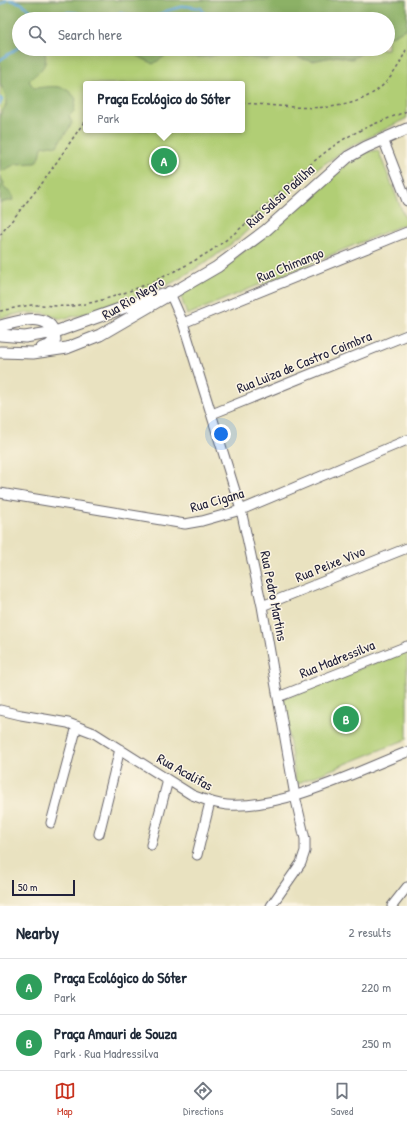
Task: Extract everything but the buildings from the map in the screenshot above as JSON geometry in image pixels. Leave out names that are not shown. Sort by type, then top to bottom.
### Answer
[{"type":"main road","name":"Rua Salsa Padilha","points":[[172,292],[196,281],[235,254],[348,157],[383,139],[407,129]]},
{"type":"main road","name":"Rua Rio Negro","points":[[0,335],[25,337],[55,332],[172,292]]},
{"type":"main road","name":"Rua Rio Negro","points":[[0,352],[33,354],[67,348],[100,335],[172,292]]},
{"type":"main road","points":[[0,326],[27,319],[44,320],[49,323],[55,332],[56,340],[49,346],[18,354]]},
{"type":"street","points":[[383,139],[407,202]]},
{"type":"street","name":"Rua Chimango","points":[[183,323],[407,232]]},
{"type":"street","name":"Rua Pedro Martins","points":[[172,292],[212,414],[241,510],[262,606],[295,796],[304,839],[305,851],[301,863],[271,906]]},
{"type":"street","name":"Rua Luiza de Castro Coimbra","points":[[212,414],[407,335]]},
{"type":"street","name":"Rua Cigana","points":[[0,493],[185,524],[202,521],[241,510],[407,440]]},
{"type":"street","name":"Rua Peixe Vivo","points":[[262,606],[407,548]]},
{"type":"street","name":"Rua Madressilva","points":[[278,697],[407,646]]},
{"type":"street","name":"Rua Acalifas","points":[[0,710],[77,726],[94,733],[192,795],[210,802],[227,805],[249,805],[271,802],[295,796],[407,752]]},
{"type":"street","points":[[51,823],[77,726]]},
{"type":"street","points":[[99,834],[120,749]]},
{"type":"street","points":[[151,845],[168,780]]},
{"type":"street","points":[[197,855],[210,802]]},
{"type":"street","points":[[392,906],[407,887]]},
{"type":"path","points":[[245,103],[314,108],[340,106],[367,98],[388,82],[396,72],[407,47]]},
{"type":"path","points":[[0,311],[31,306],[59,307],[85,304],[140,286],[177,269],[209,252],[232,235],[254,217],[304,169],[341,141],[372,125],[407,111]]},
{"type":"path","points":[[0,235],[43,182],[83,123]]},
{"type":"green space","points":[[0,0],[407,0],[407,118],[346,149],[310,174],[239,238],[214,257],[174,282],[137,298],[76,316],[61,319],[45,313],[22,313],[0,318]]},
{"type":"green space","points":[[0,0],[407,0],[407,28],[395,34],[395,12],[12,12],[12,56],[45,56],[45,64],[29,81],[34,88],[62,88],[67,90],[76,99],[74,111],[69,116],[72,123],[57,146],[50,145],[42,147],[40,157],[35,163],[16,164],[0,172],[0,115],[6,105],[6,96],[0,83]]},
{"type":"green space","points":[[138,56],[165,56],[153,64]]},
{"type":"green space","points":[[180,56],[212,56],[208,57]]},
{"type":"green space","points":[[242,56],[280,56],[267,60]]},
{"type":"green space","points":[[297,56],[337,56],[312,61],[299,58]]},
{"type":"green space","points":[[337,56],[357,56],[352,59]]},
{"type":"green space","points":[[378,150],[407,223],[187,315],[180,294],[221,270],[351,161],[367,152]]},
{"type":"green space","points":[[0,176],[4,183],[3,187],[12,194],[13,200],[0,203]]},
{"type":"green space","points":[[407,650],[407,739],[296,784],[283,699]]},
{"type":"waterway","points":[[0,5],[7,0]]},
{"type":"waterway","points":[[10,0],[21,3],[33,12]]},
{"type":"waterway","points":[[164,12],[185,6],[201,8],[204,12]]},
{"type":"waterway","points":[[0,60],[12,52]]},
{"type":"waterway","points":[[0,98],[2,100],[0,104]]},
{"type":"place","name":"Praça Ecológico do Sóter","points":[[164,161]]},
{"type":"place","name":"Praça Amauri de Souza","points":[[346,719]]}]
